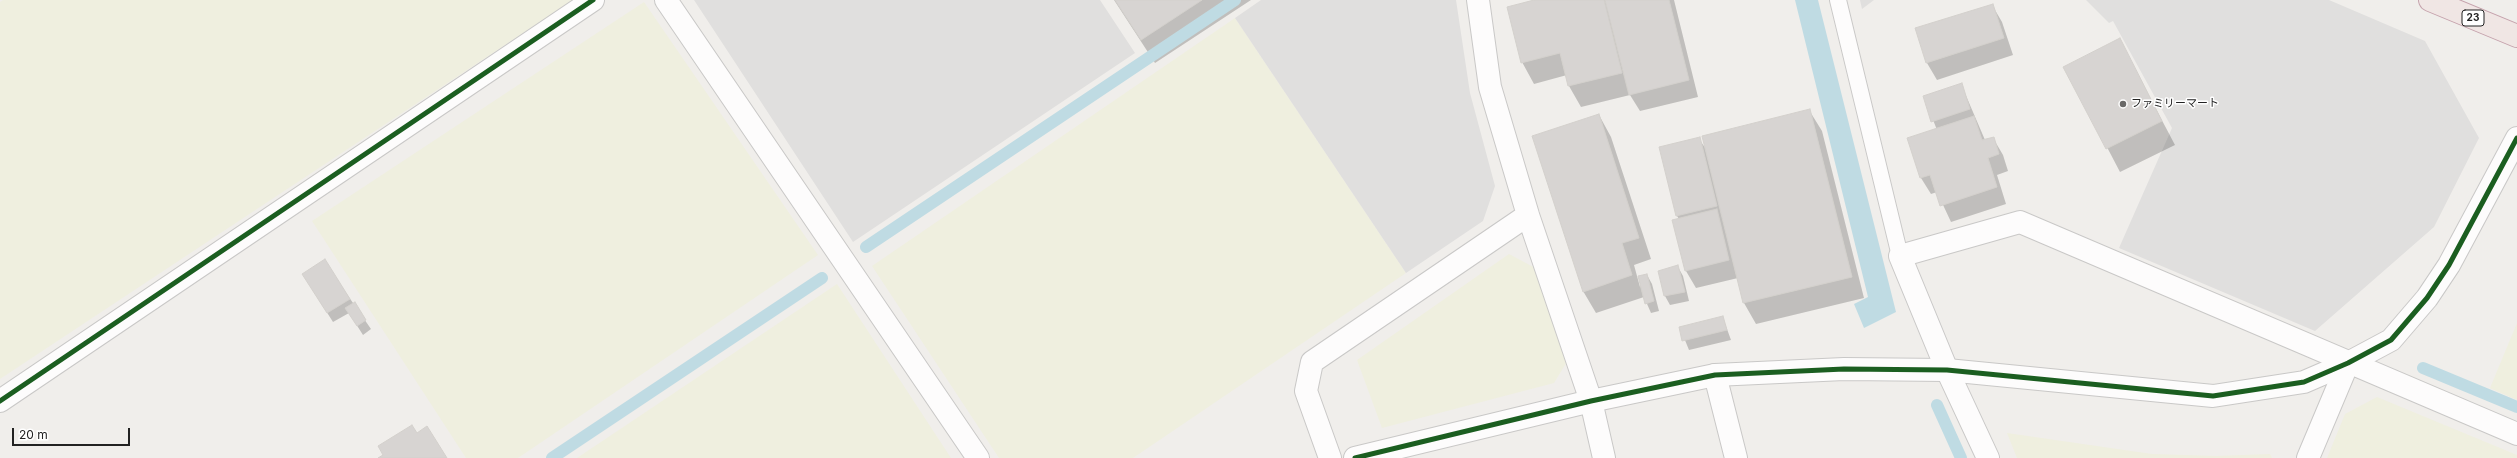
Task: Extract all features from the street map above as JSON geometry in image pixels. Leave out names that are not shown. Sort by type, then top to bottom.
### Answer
[{"type":"highway","name":"23","points":[[2430,0],[2517,36]]},
{"type":"street","points":[[0,401],[593,0]]},
{"type":"street","points":[[666,0],[978,458]]},
{"type":"street","points":[[1478,0],[1490,87],[1528,215],[1591,401],[1604,458]]},
{"type":"street","points":[[1355,458],[1591,401],[1715,375],[1844,369],[1947,370],[2213,396],[2304,382],[2348,363],[2391,340],[2427,298],[2449,265],[2517,138]]},
{"type":"street","points":[[1330,458],[1306,392],[1312,362],[1528,215]]},
{"type":"street","points":[[1988,458],[1947,370],[1900,256],[2020,222],[2517,434]]},
{"type":"street","points":[[2308,458],[2348,363]]},
{"type":"street","points":[[1715,375],[1736,458]]},
{"type":"lane","points":[[1838,0],[1900,256]]},
{"type":"green space","points":[[3,0],[573,0],[0,379],[0,2]]},
{"type":"green space","points":[[644,2],[818,255],[518,458],[466,458],[312,221]]},
{"type":"green space","points":[[1235,18],[1406,273],[1133,458],[999,458],[872,266]]},
{"type":"green space","points":[[1509,254],[1539,270],[1568,360],[1554,383],[1382,428],[1357,360]]},
{"type":"green space","points":[[837,284],[951,458],[577,458]]},
{"type":"green space","points":[[2517,323],[2517,400],[2490,388]]},
{"type":"green space","points":[[2377,397],[2517,455],[2517,458],[2327,458],[2345,414]]},
{"type":"green space","points":[[2007,433],[2152,454],[2216,456],[2270,454],[2272,458],[2017,458]]},
{"type":"shaded area","points":[[694,0],[1100,0],[1135,53],[853,242]]},
{"type":"shaded area","points":[[1261,0],[1456,0],[1470,93],[1495,186],[1483,221],[1406,273],[1235,18]]},
{"type":"shaded area","points":[[1860,0],[1874,0],[1862,9]]},
{"type":"shaded area","points":[[2086,0],[2329,0],[2425,41],[2479,138],[2434,227],[2315,331],[2119,248],[2172,128],[2113,21],[2109,23]]},
{"type":"water","points":[[1795,0],[1818,0],[1896,312],[1864,328],[1854,304],[1868,297]]},
{"type":"building","points":[[1115,0],[1202,0],[1141,40]]},
{"type":"building","points":[[1534,0],[1604,0],[1622,73],[1568,86],[1560,53],[1521,63],[1507,7]]},
{"type":"building","points":[[1605,0],[1669,0],[1689,80],[1629,95]]},
{"type":"building","points":[[1993,4],[2004,38],[1926,63],[1915,28]]},
{"type":"building","points":[[2120,38],[2162,121],[2106,149],[2063,67]]},
{"type":"building","points":[[1962,83],[1970,109],[1931,122],[1923,96]]},
{"type":"building","points":[[1810,109],[1852,277],[1743,303],[1702,136]]},
{"type":"building","points":[[1599,114],[1639,238],[1622,243],[1632,275],[1583,292],[1532,136]]},
{"type":"building","points":[[1974,116],[1982,140],[1994,137],[1999,154],[1988,158],[1997,187],[1940,206],[1930,175],[1920,178],[1907,138]]},
{"type":"building","points":[[1700,137],[1717,206],[1676,216],[1659,147]]},
{"type":"building","points":[[1717,209],[1729,260],[1685,271],[1672,220]]},
{"type":"building","points":[[325,259],[350,299],[327,313],[302,274]]},
{"type":"building","points":[[1678,265],[1685,292],[1664,296],[1658,271]]},
{"type":"building","points":[[1647,274],[1654,301],[1645,304],[1638,276]]},
{"type":"building","points":[[355,302],[366,320],[357,326],[345,308]]},
{"type":"building","points":[[1723,316],[1727,330],[1682,341],[1679,327]]},
{"type":"building","points":[[412,425],[417,433],[427,426],[447,458],[378,458],[383,455],[378,446]]},
{"type":"waterway","points":[[866,247],[1235,0]]},
{"type":"waterway","points":[[552,458],[822,278]]},
{"type":"waterway","points":[[2423,368],[2517,407]]},
{"type":"waterway","points":[[1937,405],[1961,458]]},
{"type":"cycle path","points":[[0,401],[593,0]]},
{"type":"cycle path","points":[[1355,458],[1591,401],[1715,375],[1844,369],[1947,370],[2213,396],[2304,382],[2348,363],[2391,340],[2427,298],[2449,265],[2517,138]]},
{"type":"place","name":"ファミリーマート","points":[[2123,104]]}]
